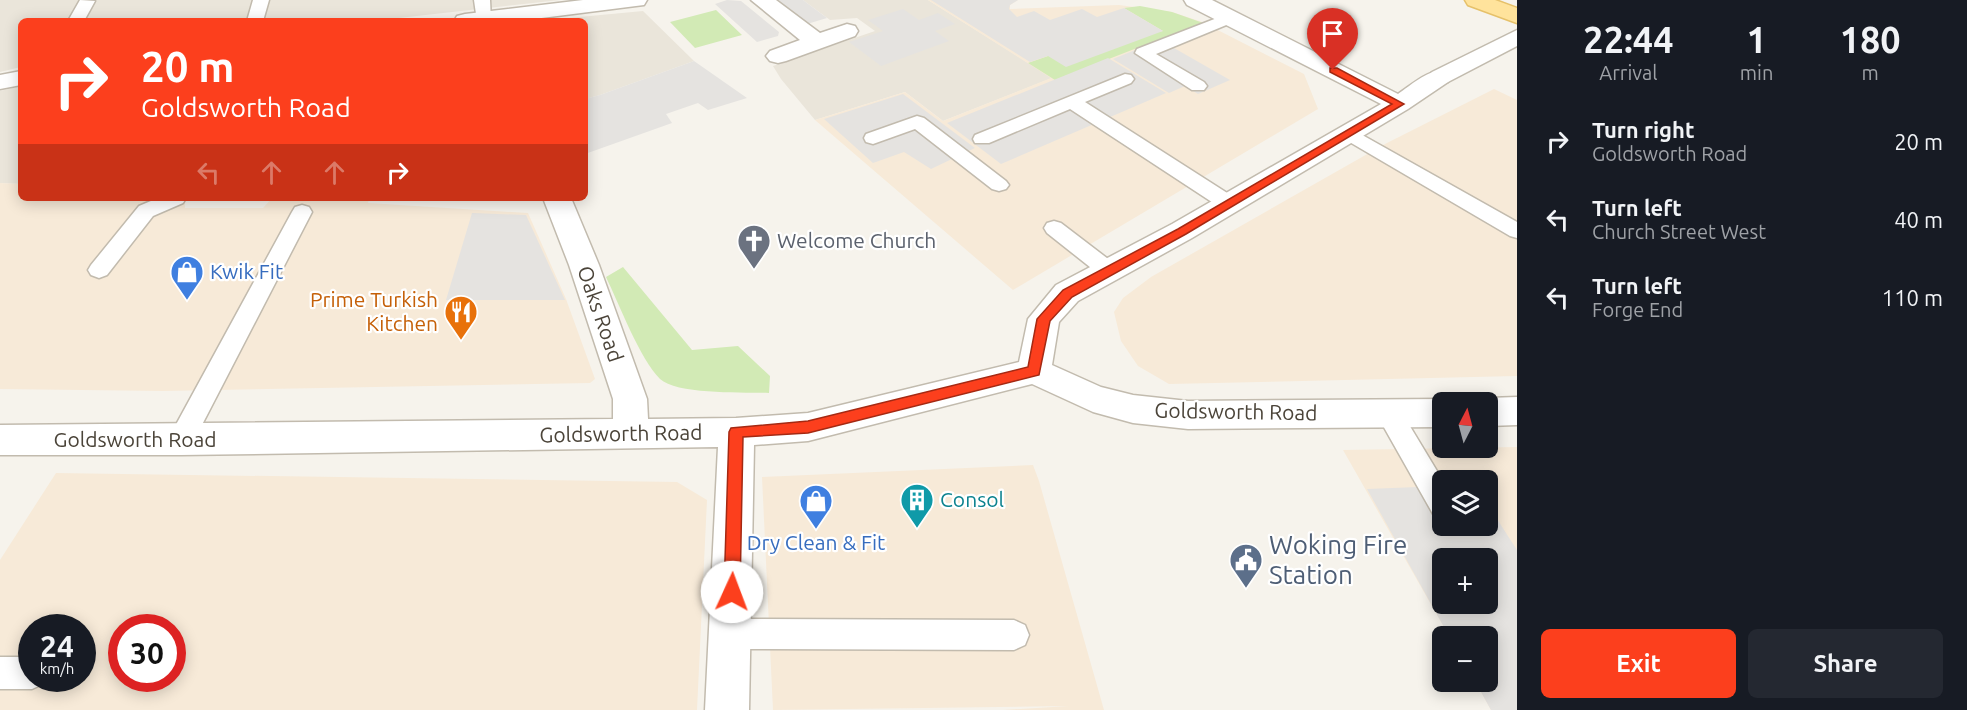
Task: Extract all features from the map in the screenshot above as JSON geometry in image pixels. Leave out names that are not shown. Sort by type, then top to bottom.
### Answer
[{"type":"main road","points":[[1476,0],[1517,16]]},
{"type":"street","points":[[479,15],[636,0]]},
{"type":"street","points":[[762,0],[817,42]]},
{"type":"street","points":[[1195,0],[1399,104]]},
{"type":"street","points":[[778,56],[847,32]]},
{"type":"street","points":[[1034,371],[1044,319],[1067,293],[1182,231],[1399,104],[1440,77],[1517,37]]},
{"type":"street","points":[[0,82],[18,79]]},
{"type":"street","name":"Oaks Road","points":[[558,201],[584,265],[630,399],[631,434]]},
{"type":"street","name":"Goldsworth Road","points":[[0,440],[181,440],[736,432],[808,427],[1034,371],[1093,398],[1132,409],[1188,415],[1432,413]]},
{"type":"street","points":[[1498,412],[1517,411]]},
{"type":"street","points":[[728,710],[736,432]]},
{"type":"lane","points":[[256,18],[261,0]]},
{"type":"lane","points":[[78,18],[87,1]]},
{"type":"lane","points":[[1198,86],[1143,53],[1230,18]]},
{"type":"lane","points":[[982,139],[1125,80]]},
{"type":"lane","points":[[1072,102],[1228,203]]},
{"type":"lane","points":[[873,138],[917,122],[999,185]]},
{"type":"lane","points":[[1348,133],[1517,231]]},
{"type":"lane","points":[[99,270],[146,212],[170,201]]},
{"type":"lane","points":[[181,440],[302,212]]},
{"type":"lane","points":[[1054,228],[1107,270]]},
{"type":"lane","points":[[1390,415],[1432,487]]},
{"type":"lane","points":[[730,634],[1014,636]]},
{"type":"lane","points":[[0,673],[18,673]]},
{"type":"shaded area","points":[[0,0],[560,0],[399,18],[18,18],[18,68],[0,72]]},
{"type":"shaded area","points":[[727,0],[741,1],[779,32],[778,36],[757,42],[715,4]]},
{"type":"shaded area","points":[[776,0],[803,0],[827,18],[807,24]]},
{"type":"shaded area","points":[[803,0],[928,0],[1052,78],[943,121],[905,92],[815,120],[773,66],[875,31],[857,18],[830,20]]},
{"type":"shaded area","points":[[928,0],[1018,0],[1010,5],[1010,9],[1119,5],[1172,12],[1202,22],[1304,74],[1318,109],[1013,290],[815,120],[905,92],[943,121],[1051,78]]},
{"type":"shaded area","points":[[931,0],[1018,0],[1010,5],[1009,9],[1017,17],[1034,11],[1050,20],[1082,9],[1097,17],[1124,8],[1163,31],[1066,67],[1048,56],[1030,62]]},
{"type":"shaded area","points":[[903,9],[919,20],[938,13],[955,24],[935,31],[949,41],[881,66],[849,42],[883,31],[868,20]]},
{"type":"shaded area","points":[[643,11],[694,61],[588,98],[588,18],[569,18]]},
{"type":"shaded area","points":[[1160,40],[1230,80],[1198,94],[1185,86],[1169,93],[1113,59]]},
{"type":"shaded area","points":[[1108,58],[1166,93],[1001,164],[947,123]]},
{"type":"shaded area","points":[[694,61],[747,98],[708,110],[698,103],[666,114],[672,123],[588,153],[588,98]]},
{"type":"shaded area","points":[[18,87],[18,184],[0,183],[0,91]]},
{"type":"shaded area","points":[[1494,89],[1517,100],[1517,376],[1169,384],[1138,366],[1121,341],[1114,312],[1123,298],[1151,277],[1385,144]]},
{"type":"shaded area","points":[[903,94],[975,148],[931,169],[904,152],[873,163],[824,119]]},
{"type":"shaded area","points":[[0,183],[18,184],[18,201],[185,201],[185,208],[263,208],[269,201],[368,201],[368,203],[528,213],[566,299],[595,379],[590,383],[163,391],[0,389]]},
{"type":"shaded area","points":[[472,213],[526,215],[565,300],[446,300]]},
{"type":"shaded area","points":[[1498,447],[1517,447],[1517,710],[1491,710],[1481,692],[1498,692],[1498,626],[1443,626],[1436,614],[1498,614],[1498,548],[1432,548],[1432,606],[1343,450],[1432,448],[1432,458],[1498,458]]},
{"type":"shaded area","points":[[1033,465],[1104,710],[1003,710],[1069,706],[773,710],[762,477]]},
{"type":"shaded area","points":[[56,473],[677,482],[707,500],[697,710],[0,710],[0,560]]},
{"type":"shaded area","points":[[1432,486],[1432,536],[1498,536],[1498,521],[1517,550],[1517,710],[1491,710],[1481,692],[1498,692],[1498,626],[1443,626],[1437,614],[1498,614],[1498,548],[1432,548],[1432,606],[1367,489]]},
{"type":"green space","points":[[1140,6],[1172,12],[1206,24],[1160,39],[1055,80],[1028,63],[1048,56],[1163,31],[1124,8]]},
{"type":"green space","points":[[716,10],[742,35],[695,48],[670,22]]},
{"type":"green space","points":[[623,267],[692,350],[738,346],[770,376],[769,393],[696,390],[681,388],[660,379],[652,370],[638,345],[606,277]]},
{"type":"place","name":"Welcome Church","points":[[754,270]]},
{"type":"place","name":"Kwik Fit","points":[[187,301]]},
{"type":"place","name":"Prime Turkish Kitchen","points":[[461,341]]},
{"type":"place","name":"Consol","points":[[917,529]]},
{"type":"place","name":"Dry Clean & Fit","points":[[816,530]]},
{"type":"place","name":"Woking Fire Station","points":[[1246,589]]},
{"type":"route","points":[[732,592],[736,432],[808,427],[1034,371],[1044,319],[1067,293],[1182,231],[1399,104],[1333,70]]}]
